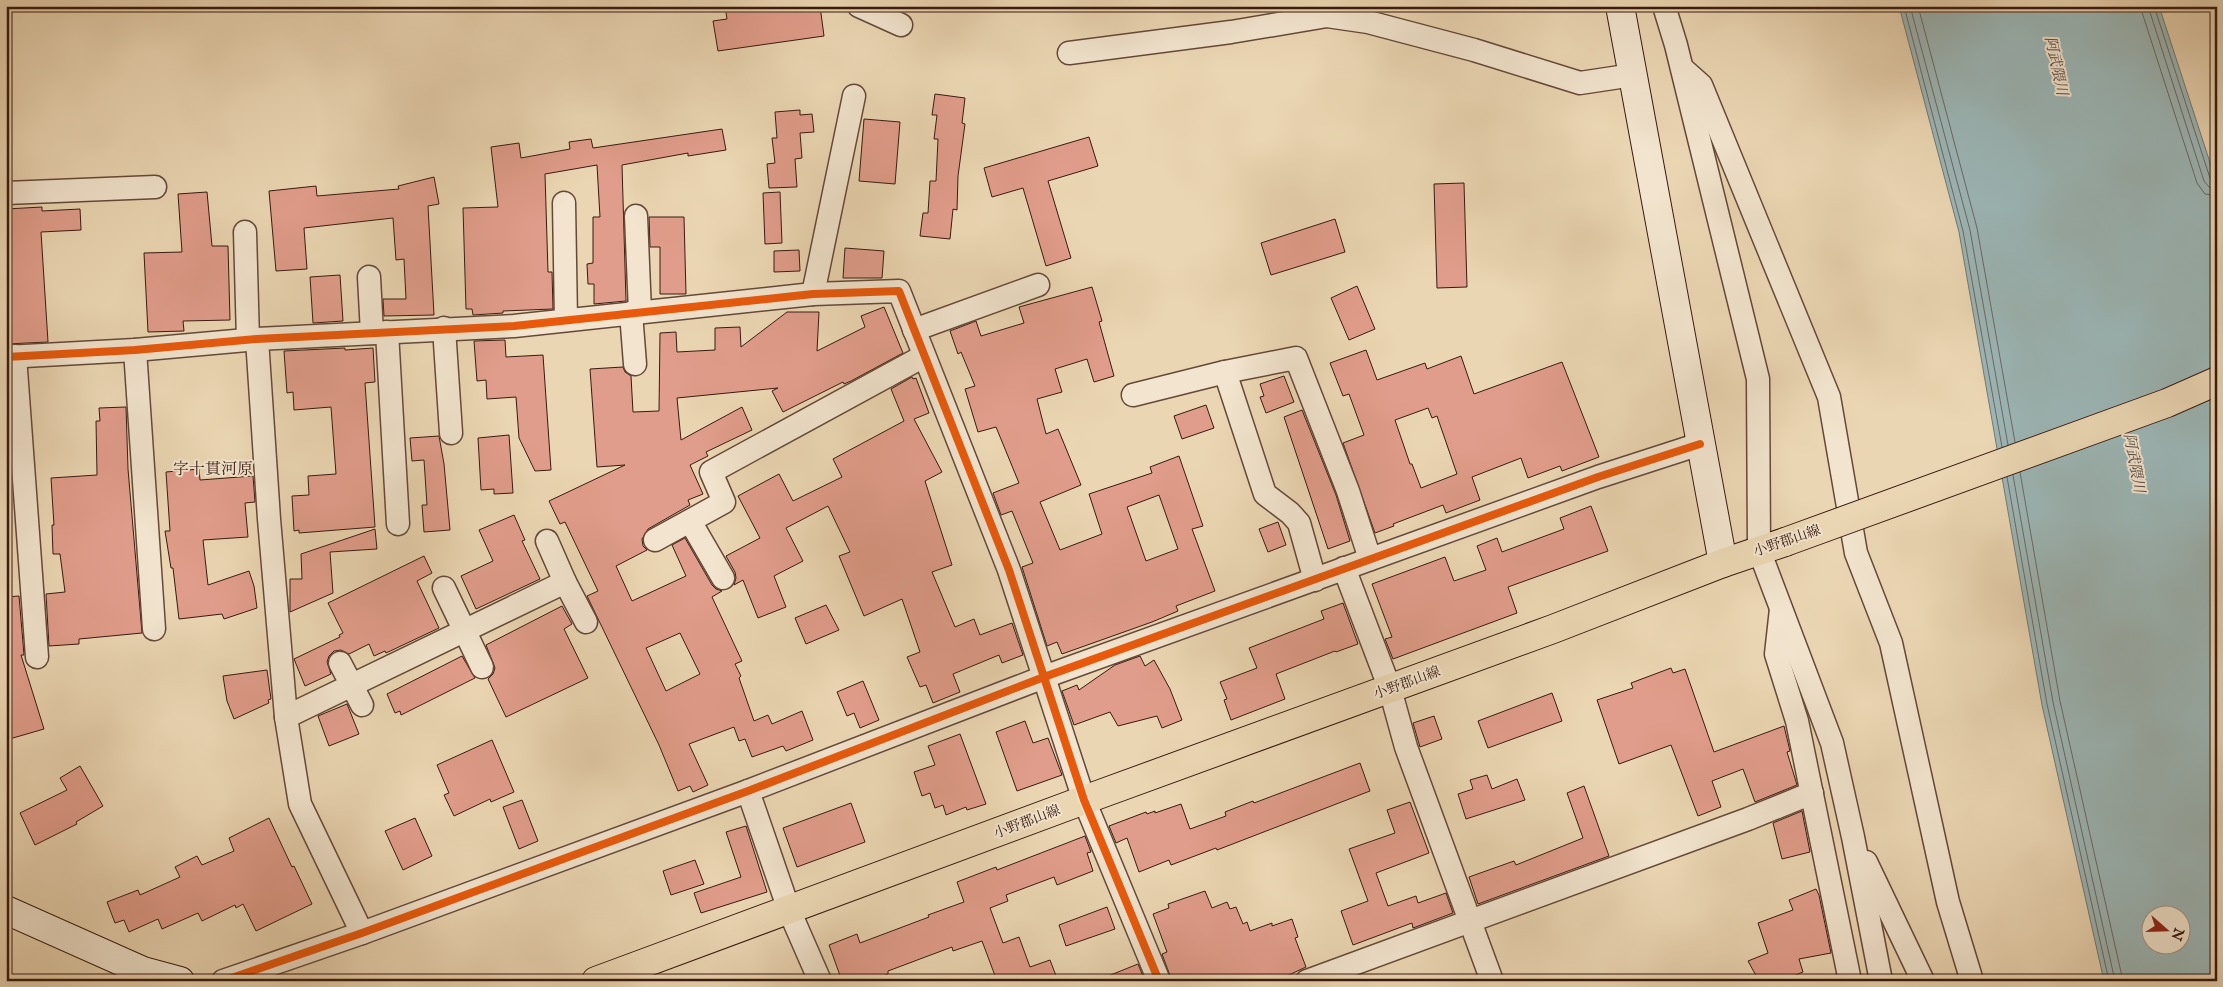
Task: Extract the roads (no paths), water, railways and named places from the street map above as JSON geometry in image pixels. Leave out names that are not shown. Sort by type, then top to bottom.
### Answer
[{"type":"main road","name":"小野郡山線","points":[[610,979],[789,910],[1390,689],[1723,563],[2167,403],[2217,381]]},
{"type":"street","points":[[859,6],[901,25]]},
{"type":"street","points":[[1620,6],[1723,563]]},
{"type":"street","points":[[1664,6],[1682,68],[1758,379],[1759,550],[1832,743],[1853,837],[1881,981]]},
{"type":"street","points":[[1069,53],[1231,32],[1326,16],[1368,22],[1474,50],[1580,83],[1633,75]]},
{"type":"street","points":[[1682,68],[1701,85],[1829,396],[1856,553],[1891,643],[1948,902],[1972,981]]},
{"type":"street","points":[[813,294],[854,96]]},
{"type":"street","points":[[6,193],[155,187]]},
{"type":"street","points":[[564,203],[566,320]]},
{"type":"street","points":[[635,364],[636,216]]},
{"type":"street","points":[[245,232],[286,717],[300,804],[362,933]]},
{"type":"street","points":[[369,277],[380,332],[398,524]]},
{"type":"street","points":[[914,330],[1038,285]]},
{"type":"street","points":[[37,657],[10,356],[135,350],[253,340],[444,328],[514,326],[813,294],[898,290],[1009,570],[1044,677],[1053,711],[1084,800],[1159,981]]},
{"type":"street","points":[[444,328],[451,433]]},
{"type":"street","points":[[135,350],[154,630]]},
{"type":"street","points":[[655,540],[724,502],[712,472],[924,356]]},
{"type":"street","points":[[1133,395],[1224,372],[1296,358],[1348,490],[1370,559]]},
{"type":"street","points":[[1224,372],[1265,494],[1290,513],[1299,523],[1315,580]]},
{"type":"street","points":[[223,981],[362,933],[748,790],[1044,677],[1598,477],[1700,444]]},
{"type":"street","points":[[690,521],[723,578]]},
{"type":"street","points":[[547,540],[565,582],[586,622]]},
{"type":"street","points":[[1344,568],[1390,689],[1406,747],[1492,981]]},
{"type":"street","points":[[286,717],[565,582]]},
{"type":"street","points":[[444,588],[482,667]]},
{"type":"street","points":[[1781,606],[1776,654],[1797,721],[1850,981]]},
{"type":"street","points":[[340,663],[362,705]]},
{"type":"street","points":[[748,790],[789,910],[820,981]]},
{"type":"street","points":[[1306,981],[1748,820],[1812,793]]},
{"type":"street","points":[[1853,837],[1923,981]]},
{"type":"street","points":[[6,910],[142,971],[180,981]]},
{"type":"water","name":"阿武隈川","points":[[1899,6],[2159,6],[2217,184],[2217,981],[2104,981],[2042,705],[1959,232]]},
{"type":"district","name":"字十貫河原","points":[[213,470]]}]
